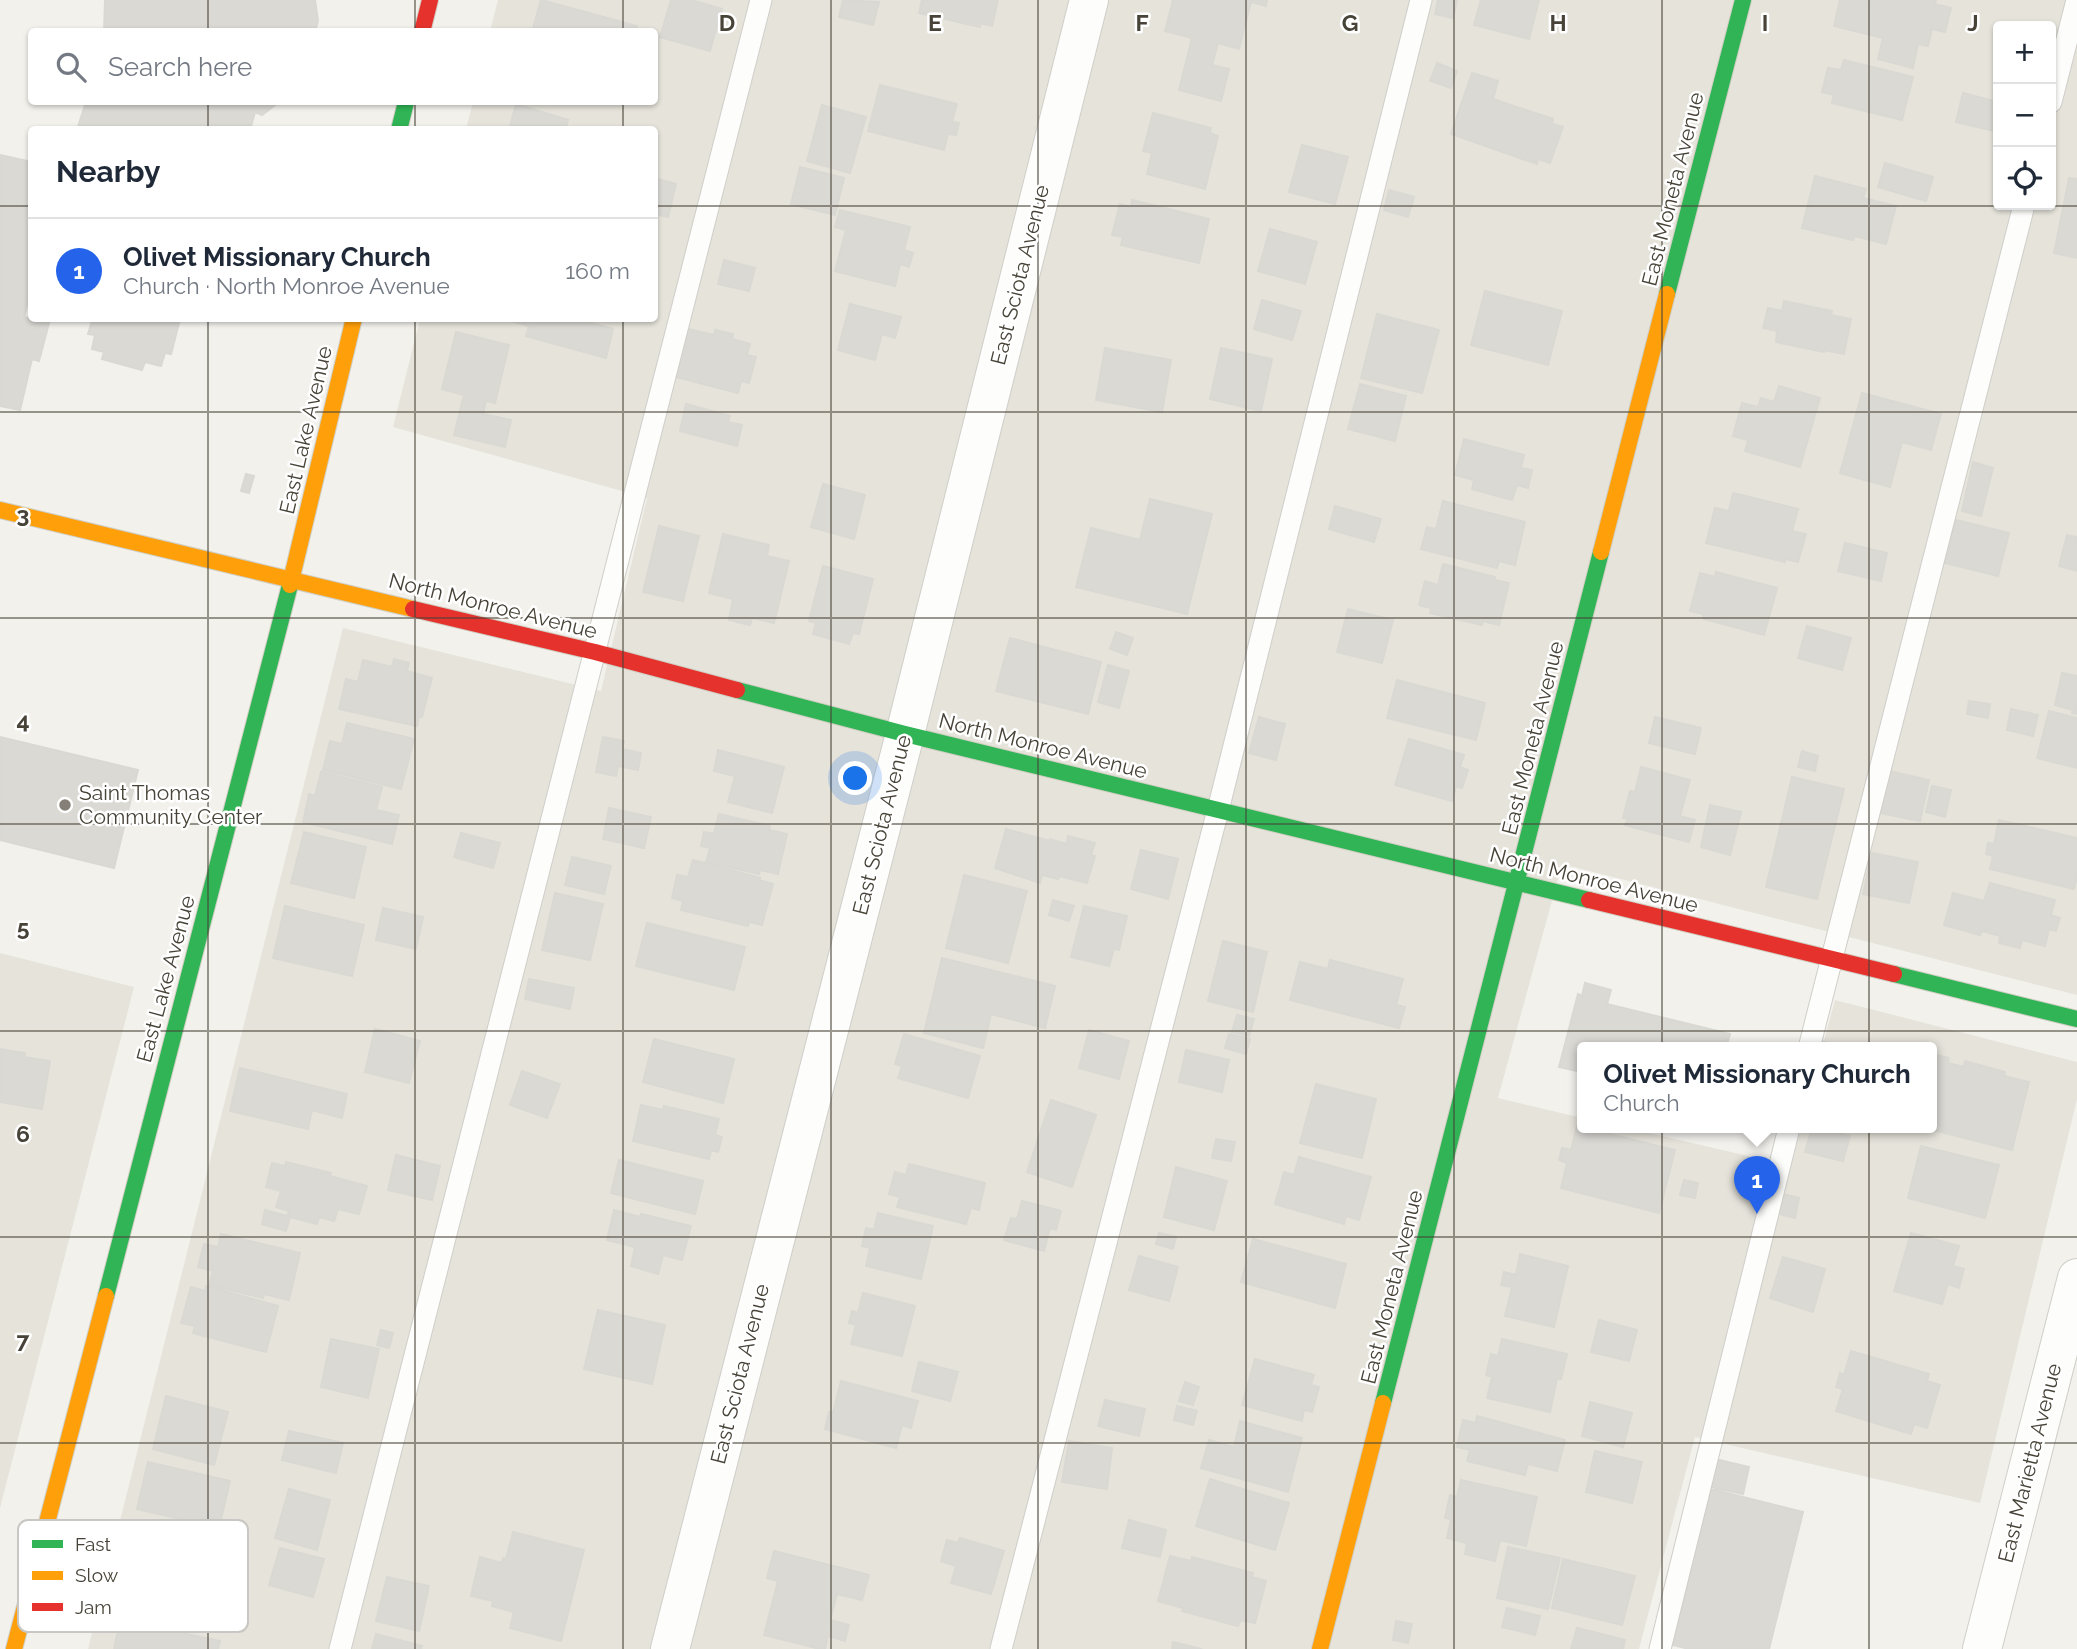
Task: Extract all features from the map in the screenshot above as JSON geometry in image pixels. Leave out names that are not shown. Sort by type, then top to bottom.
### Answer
[{"type":"street","points":[[423,28],[430,0]]},
{"type":"street","name":"East Sciota Avenue","points":[[670,1649],[905,734],[1089,0]]},
{"type":"street","name":"East Moneta Avenue","points":[[1321,1649],[1743,0]]},
{"type":"street","points":[[400,126],[405,105]]},
{"type":"street","name":"East Lake Avenue","points":[[48,1520],[292,579],[353,322]]},
{"type":"street","name":"North Monroe Avenue","points":[[0,510],[595,652],[905,734],[2077,1019]]},
{"type":"street","name":"East Marietta Avenue","points":[[1982,1649],[2077,1278]]},
{"type":"street","name":"East Lake Avenue","points":[[14,1649],[18,1632]]},
{"type":"lane","points":[[340,1649],[761,0]]},
{"type":"lane","points":[[1001,1649],[1218,810],[1421,0]]},
{"type":"lane","points":[[2056,84],[2077,0]]},
{"type":"lane","points":[[1810,1042],[2023,210]]},
{"type":"lane","points":[[1660,1649],[1788,1133]]},
{"type":"shaded area","points":[[498,0],[2077,0],[2077,995],[1562,864],[1498,1098],[1577,1117],[1577,1133],[1649,1133],[1791,1166],[1800,1133],[1937,1133],[1937,1042],[1824,1042],[1835,1000],[2077,1062],[2077,1099],[1980,1503],[1695,1437],[1639,1649],[88,1649],[92,1632],[248,1632],[248,1520],[120,1520],[343,628],[601,691],[647,498],[393,427],[419,322],[658,322],[658,126],[467,126],[472,105],[658,105],[658,28],[491,28]]},
{"type":"shaded area","points":[[0,953],[134,987],[0,1508]]},
{"type":"building","points":[[105,0],[315,0],[318,21],[316,28],[104,28]]},
{"type":"building","points":[[541,0],[637,26],[637,28],[533,28]]},
{"type":"building","points":[[671,0],[692,0],[722,9],[710,51],[660,37]]},
{"type":"building","points":[[843,0],[879,2],[873,25],[839,17]]},
{"type":"building","points":[[922,0],[998,0],[992,26],[980,23],[980,27],[919,13]]},
{"type":"building","points":[[1173,0],[1267,0],[1266,6],[1251,2],[1239,49],[1218,43],[1212,65],[1229,69],[1221,101],[1179,90],[1192,38],[1165,31]]},
{"type":"building","points":[[1438,0],[1457,0],[1453,18],[1435,14]]},
{"type":"building","points":[[1481,0],[1539,0],[1529,39],[1474,25]]},
{"type":"building","points":[[1840,0],[1936,0],[1935,4],[1951,8],[1945,32],[1932,29],[1928,46],[1918,44],[1913,68],[1878,59],[1883,38],[1834,26]]},
{"type":"building","points":[[1844,60],[1913,77],[1902,120],[1832,103],[1834,95],[1822,92],[1828,68],[1841,70]]},
{"type":"building","points":[[1437,63],[1457,71],[1451,88],[1430,81]]},
{"type":"building","points":[[1472,73],[1498,81],[1493,99],[1553,119],[1552,124],[1563,127],[1550,163],[1538,159],[1537,164],[1451,134]]},
{"type":"building","points":[[880,85],[957,104],[952,122],[959,123],[956,135],[948,134],[944,150],[868,131]]},
{"type":"building","points":[[1963,93],[1993,101],[1993,131],[1956,122]]},
{"type":"building","points":[[85,105],[275,105],[262,115],[255,112],[251,126],[78,126]]},
{"type":"building","points":[[516,105],[568,120],[566,126],[510,126]]},
{"type":"building","points":[[822,105],[866,117],[850,173],[807,161]]},
{"type":"building","points":[[1153,113],[1211,128],[1210,133],[1218,136],[1205,189],[1147,174],[1152,153],[1143,151]]},
{"type":"building","points":[[1302,145],[1348,157],[1335,204],[1289,192]]},
{"type":"building","points":[[0,155],[28,161],[28,301],[24,317],[28,318],[28,322],[49,323],[39,361],[32,359],[20,410],[0,406]]},
{"type":"building","points":[[1885,163],[1933,177],[1926,201],[1878,187]]},
{"type":"building","points":[[800,167],[844,178],[835,215],[791,204]]},
{"type":"building","points":[[1815,176],[1866,189],[1863,198],[1896,206],[1886,244],[1855,236],[1853,240],[1802,228]]},
{"type":"building","points":[[2069,178],[2077,179],[2077,258],[2054,253]]},
{"type":"building","points":[[658,179],[676,184],[668,217],[658,215]]},
{"type":"building","points":[[1389,190],[1414,197],[1408,217],[1384,210]]},
{"type":"building","points":[[1132,200],[1209,219],[1199,263],[1121,245],[1123,237],[1112,235],[1120,204],[1131,207]]},
{"type":"building","points":[[840,210],[910,227],[904,250],[913,253],[909,267],[900,264],[895,286],[835,271],[846,230],[835,227]]},
{"type":"building","points":[[1270,229],[1317,242],[1305,284],[1258,271]]},
{"type":"building","points":[[724,260],[755,268],[749,291],[718,284]]},
{"type":"building","points":[[1485,291],[1562,311],[1548,365],[1471,345]]},
{"type":"building","points":[[1262,300],[1301,311],[1292,340],[1254,329]]},
{"type":"building","points":[[1784,301],[1832,311],[1831,315],[1851,319],[1844,354],[1776,342],[1777,331],[1763,328],[1768,308],[1782,311]]},
{"type":"building","points":[[850,304],[901,317],[895,338],[882,334],[875,360],[838,350]]},
{"type":"building","points":[[1377,314],[1439,330],[1422,393],[1361,378]]},
{"type":"building","points":[[92,322],[179,323],[171,354],[165,353],[161,366],[145,362],[142,370],[102,359],[104,352],[92,349],[95,335],[88,334]]},
{"type":"building","points":[[514,322],[588,322],[613,329],[606,358],[526,336],[529,326]]},
{"type":"building","points":[[688,329],[714,335],[715,330],[733,334],[732,339],[750,344],[747,355],[756,357],[749,383],[741,381],[738,393],[676,377]]},
{"type":"building","points":[[456,332],[509,345],[495,403],[486,401],[483,414],[511,420],[505,447],[454,435],[464,395],[442,389]]},
{"type":"building","points":[[1105,348],[1171,360],[1162,412],[1096,400]]},
{"type":"building","points":[[1221,348],[1272,359],[1261,411],[1210,399]]},
{"type":"building","points":[[1360,384],[1406,396],[1395,441],[1348,429]]},
{"type":"building","points":[[1779,386],[1820,398],[1800,467],[1745,451],[1748,440],[1733,436],[1742,403],[1758,407],[1761,398],[1774,402]]},
{"type":"building","points":[[1862,393],[1941,414],[1931,450],[1902,442],[1890,487],[1840,473]]},
{"type":"building","points":[[686,404],[730,416],[728,422],[742,425],[737,446],[680,431]]},
{"type":"building","points":[[1464,439],[1524,455],[1521,468],[1532,470],[1528,488],[1517,485],[1512,500],[1472,489],[1474,480],[1455,475]]},
{"type":"building","points":[[1973,462],[1993,468],[1981,516],[1962,511]]},
{"type":"building","points":[[246,474],[254,476],[249,493],[241,491]]},
{"type":"building","points":[[823,484],[865,495],[854,539],[811,527]]},
{"type":"building","points":[[1733,493],[1798,509],[1792,531],[1806,534],[1798,562],[1785,559],[1785,562],[1706,543],[1715,508],[1729,511]]},
{"type":"building","points":[[1150,499],[1212,514],[1187,614],[1076,587],[1091,528],[1140,540]]},
{"type":"building","points":[[1443,501],[1525,522],[1515,565],[1499,561],[1497,568],[1421,549],[1427,527],[1436,529]]},
{"type":"building","points":[[1335,506],[1381,519],[1374,542],[1329,529]]},
{"type":"building","points":[[1956,520],[2009,533],[1998,576],[1945,563]]},
{"type":"building","points":[[659,526],[699,536],[683,601],[643,592]]},
{"type":"building","points":[[723,534],[769,545],[767,556],[789,561],[774,623],[752,618],[750,625],[729,620],[733,599],[709,593]]},
{"type":"building","points":[[2067,535],[2077,537],[2077,571],[2059,566]]},
{"type":"building","points":[[1845,543],[1887,553],[1881,581],[1838,571]]},
{"type":"building","points":[[1443,564],[1509,583],[1499,625],[1483,621],[1482,625],[1430,613],[1431,608],[1419,605],[1425,581],[1438,585]]},
{"type":"building","points":[[823,566],[873,579],[859,634],[853,633],[849,644],[813,634],[816,623],[809,621]]},
{"type":"building","points":[[1716,572],[1777,588],[1764,635],[1704,619],[1703,614],[1690,611],[1700,573],[1715,577]]},
{"type":"building","points":[[1348,609],[1393,620],[1382,663],[1337,652]]},
{"type":"building","points":[[1807,626],[1851,638],[1842,670],[1798,658]]},
{"type":"building","points":[[1116,632],[1133,638],[1127,655],[1110,649]]},
{"type":"building","points":[[1010,638],[1101,662],[1088,714],[996,691]]},
{"type":"building","points":[[394,659],[409,663],[407,671],[432,678],[417,726],[339,709],[346,679],[358,682],[363,660],[392,667]]},
{"type":"building","points":[[1108,665],[1129,671],[1119,708],[1098,702]]},
{"type":"building","points":[[2062,673],[2077,676],[2077,714],[2072,713],[2073,710],[2055,705]]},
{"type":"building","points":[[1397,680],[1485,703],[1476,740],[1387,718]]},
{"type":"building","points":[[1969,701],[1990,704],[1988,718],[1967,714]]},
{"type":"building","points":[[2011,709],[2038,715],[2033,736],[2007,730]]},
{"type":"building","points":[[2049,711],[2077,718],[2077,768],[2037,758]]},
{"type":"building","points":[[1259,717],[1285,724],[1276,760],[1249,753]]},
{"type":"building","points":[[1655,717],[1701,728],[1695,754],[1649,743]]},
{"type":"building","points":[[347,723],[414,739],[401,789],[323,770],[330,741],[342,744]]},
{"type":"building","name":"Saint Thomas Community Center","points":[[0,737],[138,770],[114,868],[0,840]]},
{"type":"building","points":[[603,737],[624,741],[622,749],[641,753],[638,770],[618,766],[616,776],[596,772]]},
{"type":"building","points":[[1409,739],[1464,755],[1460,767],[1468,770],[1462,788],[1456,786],[1452,801],[1395,785]]},
{"type":"building","points":[[718,750],[784,767],[772,813],[728,802],[735,776],[714,771]]},
{"type":"building","points":[[1802,751],[1818,756],[1815,771],[1798,767]]},
{"type":"building","points":[[1641,767],[1690,780],[1680,816],[1695,820],[1689,842],[1625,825],[1628,819],[1623,818],[1630,791],[1635,792]]},
{"type":"building","points":[[1889,771],[1929,780],[1920,821],[1880,813]]},
{"type":"building","points":[[321,772],[382,787],[376,810],[399,815],[392,844],[303,822],[309,794],[315,796]]},
{"type":"building","points":[[1792,777],[1844,789],[1817,899],[1766,887]]},
{"type":"building","points":[[1932,786],[1951,790],[1945,817],[1926,812]]},
{"type":"building","points":[[1710,805],[1741,812],[1730,855],[1701,847]]},
{"type":"building","points":[[609,808],[651,817],[644,848],[603,839]]},
{"type":"building","points":[[719,814],[770,826],[769,830],[787,834],[778,874],[760,870],[759,874],[706,862],[710,848],[701,846],[704,832],[714,834]]},
{"type":"building","points":[[1999,820],[2077,838],[2077,876],[2074,889],[1990,869],[1993,856],[1986,854],[1988,843],[1994,844]]},
{"type":"building","points":[[1006,829],[1067,844],[1068,836],[1095,843],[1091,855],[1095,856],[1087,883],[1042,875],[1040,883],[995,868]]},
{"type":"building","points":[[304,832],[366,847],[354,898],[291,883]]},
{"type":"building","points":[[461,833],[500,843],[493,868],[454,857]]},
{"type":"building","points":[[1141,850],[1178,859],[1168,899],[1131,889]]},
{"type":"building","points":[[1872,853],[1918,862],[1909,903],[1863,894]]},
{"type":"building","points":[[572,857],[611,866],[604,894],[565,885]]},
{"type":"building","points":[[693,860],[773,884],[762,925],[749,922],[748,926],[681,910],[683,901],[672,898],[677,875],[688,877]]},
{"type":"building","points":[[964,875],[1027,891],[1008,963],[946,948]]},
{"type":"building","points":[[1990,883],[2055,900],[2051,915],[2060,918],[2056,931],[2049,929],[2045,946],[2022,940],[2020,948],[1999,943],[2000,936],[1982,931],[1980,935],[1944,925],[1953,893],[1984,901]]},
{"type":"building","points":[[555,893],[603,904],[590,960],[542,950]]},
{"type":"building","points":[[1053,900],[1074,906],[1069,921],[1049,915]]},
{"type":"building","points":[[285,906],[364,925],[352,976],[273,958]]},
{"type":"building","points":[[1084,906],[1127,916],[1119,950],[1114,949],[1109,966],[1071,957]]},
{"type":"building","points":[[383,908],[423,917],[416,949],[376,940]]},
{"type":"building","points":[[647,923],[745,947],[734,990],[636,966]]},
{"type":"building","points":[[1223,941],[1267,952],[1253,1012],[1208,1001]]},
{"type":"building","points":[[942,958],[1055,986],[1045,1028],[991,1014],[983,1048],[924,1033]]},
{"type":"building","points":[[1330,960],[1403,979],[1396,1005],[1405,1007],[1399,1028],[1290,1000],[1300,962],[1328,969]]},
{"type":"building","points":[[529,979],[574,988],[570,1009],[525,999]]},
{"type":"building","points":[[1585,983],[1611,990],[1607,1004],[1730,1034],[1728,1042],[1577,1042],[1577,1071],[1559,1067],[1578,994],[1582,996]]},
{"type":"building","points":[[1237,1015],[1254,1019],[1249,1036],[1232,1032]]},
{"type":"building","points":[[375,1029],[420,1041],[409,1083],[365,1072]]},
{"type":"building","points":[[1089,1030],[1129,1041],[1119,1079],[1079,1068]]},
{"type":"building","points":[[904,1034],[980,1056],[968,1098],[898,1078],[902,1066],[895,1064]]},
{"type":"building","points":[[1229,1034],[1250,1039],[1246,1054],[1225,1048]]},
{"type":"building","points":[[654,1039],[734,1059],[723,1103],[643,1082]]},
{"type":"building","points":[[0,1049],[25,1053],[24,1057],[50,1061],[42,1109],[0,1102]]},
{"type":"building","points":[[1186,1050],[1229,1060],[1222,1092],[1179,1082]]},
{"type":"building","points":[[1937,1055],[1949,1058],[1948,1063],[1964,1067],[1965,1061],[2029,1082],[2012,1150],[1937,1131]]},
{"type":"building","points":[[240,1068],[347,1094],[342,1118],[312,1110],[308,1129],[230,1111]]},
{"type":"building","points":[[522,1071],[560,1084],[547,1118],[510,1105]]},
{"type":"building","points":[[1316,1084],[1376,1099],[1362,1158],[1300,1143]]},
{"type":"building","points":[[1051,1100],[1096,1115],[1072,1187],[1027,1172]]},
{"type":"building","points":[[641,1105],[663,1110],[664,1106],[719,1119],[715,1135],[722,1137],[718,1152],[711,1150],[709,1159],[633,1141]]},
{"type":"building","points":[[1577,1126],[1577,1133],[1606,1133],[1675,1150],[1659,1213],[1561,1188],[1567,1163],[1559,1160],[1562,1148],[1571,1150]]},
{"type":"building","points":[[1811,1133],[1839,1133],[1850,1136],[1843,1161],[1805,1152]]},
{"type":"building","points":[[1216,1139],[1235,1142],[1231,1161],[1212,1158]]},
{"type":"building","points":[[1921,1146],[1999,1165],[1985,1218],[1908,1198]]},
{"type":"building","points":[[396,1155],[440,1166],[432,1200],[388,1190]]},
{"type":"building","points":[[1299,1157],[1371,1177],[1359,1220],[1346,1216],[1344,1224],[1275,1204],[1284,1172],[1294,1175]]},
{"type":"building","points":[[619,1160],[703,1181],[695,1214],[611,1193]]},
{"type":"building","points":[[286,1162],[331,1173],[330,1176],[367,1186],[359,1214],[338,1209],[334,1221],[319,1217],[317,1224],[290,1217],[286,1231],[262,1224],[265,1210],[287,1216],[289,1211],[276,1207],[281,1191],[266,1187],[272,1163],[285,1166]]},
{"type":"building","points":[[909,1164],[985,1183],[979,1210],[971,1208],[966,1224],[897,1207],[900,1197],[889,1194],[895,1172],[906,1175]]},
{"type":"building","points":[[1176,1167],[1227,1181],[1214,1230],[1164,1217]]},
{"type":"building","points":[[1684,1180],[1698,1183],[1695,1198],[1680,1195]]},
{"type":"building","points":[[1783,1194],[1799,1198],[1795,1218],[1779,1214]]},
{"type":"building","points":[[1022,1201],[1061,1211],[1056,1230],[1050,1228],[1044,1251],[1004,1240],[1011,1218],[1017,1219]]},
{"type":"building","points":[[614,1210],[691,1226],[682,1260],[663,1255],[658,1274],[631,1266],[635,1247],[607,1240]]},
{"type":"building","points":[[878,1213],[933,1226],[921,1279],[866,1266],[870,1248],[862,1246],[866,1228],[874,1230]]},
{"type":"building","points":[[1159,1233],[1176,1237],[1173,1249],[1156,1244]]},
{"type":"building","points":[[1911,1233],[1959,1246],[1953,1266],[1964,1269],[1959,1288],[1948,1284],[1942,1304],[1894,1291]]},
{"type":"building","points":[[221,1234],[300,1253],[289,1300],[264,1294],[263,1298],[209,1285],[213,1271],[198,1267],[204,1244],[218,1247]]},
{"type":"building","points":[[1253,1239],[1346,1264],[1335,1308],[1241,1282]]},
{"type":"building","points":[[1520,1254],[1568,1266],[1554,1327],[1505,1316],[1512,1287],[1501,1285],[1504,1272],[1516,1275]]},
{"type":"building","points":[[1139,1256],[1178,1267],[1169,1301],[1129,1290]]},
{"type":"building","points":[[1783,1257],[1825,1269],[1813,1312],[1770,1298]]},
{"type":"building","points":[[206,1286],[278,1306],[266,1352],[193,1333],[195,1326],[181,1323],[191,1287],[205,1291]]},
{"type":"building","points":[[863,1293],[915,1306],[902,1356],[851,1344],[856,1325],[849,1323],[852,1311],[858,1313]]},
{"type":"building","points":[[598,1310],[665,1325],[652,1384],[584,1369]]},
{"type":"building","points":[[1599,1320],[1637,1330],[1629,1361],[1591,1352]]},
{"type":"building","points":[[381,1330],[393,1333],[389,1348],[377,1345]]},
{"type":"building","points":[[331,1339],[379,1349],[368,1398],[321,1387]]},
{"type":"building","points":[[1502,1339],[1567,1354],[1561,1379],[1557,1379],[1550,1412],[1487,1398],[1492,1377],[1486,1375],[1491,1354],[1498,1356]]},
{"type":"building","points":[[1851,1351],[1929,1374],[1927,1381],[1940,1385],[1927,1428],[1914,1424],[1911,1434],[1836,1411],[1843,1389],[1836,1387],[1840,1373],[1844,1375]]},
{"type":"building","points":[[1255,1359],[1314,1375],[1311,1385],[1319,1387],[1312,1412],[1304,1410],[1302,1421],[1242,1405]]},
{"type":"building","points":[[919,1362],[958,1372],[950,1401],[912,1391]]},
{"type":"building","points":[[841,1381],[918,1401],[911,1428],[902,1425],[896,1448],[825,1429],[829,1412],[833,1413]]},
{"type":"building","points":[[1185,1382],[1199,1387],[1193,1405],[1179,1401]]},
{"type":"building","points":[[166,1396],[228,1412],[214,1465],[153,1449]]},
{"type":"building","points":[[1105,1400],[1145,1409],[1139,1436],[1098,1426]]},
{"type":"building","points":[[1590,1402],[1632,1413],[1623,1447],[1582,1436]]},
{"type":"building","points":[[1177,1406],[1197,1411],[1193,1425],[1174,1420]]},
{"type":"building","points":[[1477,1416],[1565,1440],[1557,1471],[1528,1464],[1525,1475],[1467,1461],[1470,1450],[1457,1447],[1463,1420],[1476,1423]]},
{"type":"building","points":[[1240,1421],[1302,1438],[1288,1492],[1201,1468],[1209,1440],[1234,1447]]},
{"type":"building","points":[[289,1431],[343,1443],[336,1473],[282,1460]]},
{"type":"building","points":[[1069,1441],[1112,1448],[1107,1489],[1062,1482]]},
{"type":"building","points":[[1595,1451],[1642,1462],[1632,1503],[1586,1492]]},
{"type":"building","points":[[1715,1459],[1749,1467],[1743,1494],[1710,1487]]},
{"type":"building","points":[[148,1462],[230,1481],[221,1520],[184,1520],[137,1509]]},
{"type":"building","points":[[1210,1479],[1289,1503],[1275,1550],[1196,1526]]},
{"type":"building","points":[[1461,1480],[1537,1497],[1526,1546],[1500,1540],[1495,1561],[1465,1554],[1467,1543],[1447,1538],[1451,1519],[1445,1518],[1450,1495],[1457,1497]]},
{"type":"building","points":[[289,1489],[330,1500],[317,1550],[275,1538]]},
{"type":"building","points":[[1711,1489],[1803,1512],[1769,1649],[1689,1649],[1673,1645]]},
{"type":"building","points":[[1129,1520],[1166,1530],[1160,1557],[1122,1548]]},
{"type":"building","points":[[513,1532],[584,1550],[561,1641],[510,1628],[514,1612],[492,1606],[493,1601],[471,1596],[480,1557],[502,1563],[503,1558],[506,1559]]},
{"type":"building","points":[[960,1538],[1004,1551],[991,1594],[951,1583],[956,1566],[941,1561],[947,1540],[958,1543]]},
{"type":"building","points":[[1508,1547],[1560,1558],[1548,1609],[1497,1598]]},
{"type":"building","points":[[280,1548],[324,1559],[313,1597],[269,1585]]},
{"type":"building","points":[[774,1551],[869,1575],[862,1600],[837,1594],[830,1620],[849,1625],[845,1641],[828,1636],[825,1649],[820,1649],[764,1635],[778,1581],[767,1578]]},
{"type":"building","points":[[1170,1556],[1191,1561],[1192,1557],[1253,1573],[1252,1577],[1266,1581],[1255,1623],[1241,1620],[1238,1626],[1182,1611],[1183,1608],[1158,1601]]},
{"type":"building","points":[[1563,1559],[1635,1576],[1622,1625],[1552,1608]]},
{"type":"building","points":[[387,1577],[429,1586],[419,1631],[376,1621]]},
{"type":"building","points":[[1507,1608],[1540,1616],[1535,1635],[1502,1627]]},
{"type":"building","points":[[1396,1621],[1412,1624],[1408,1643],[1393,1640]]},
{"type":"building","points":[[1577,1628],[1625,1640],[1623,1649],[1571,1649]]},
{"type":"building","points":[[118,1632],[182,1632],[220,1641],[218,1649],[114,1649]]},
{"type":"building","points":[[376,1634],[422,1646],[421,1649],[372,1649]]},
{"type":"building","points":[[1173,1642],[1202,1649],[1172,1649]]},
{"type":"traffic: fast","points":[[1667,294],[1743,0]]},
{"type":"traffic: fast","points":[[400,126],[405,105]]},
{"type":"traffic: fast","points":[[1383,1403],[1601,552]]},
{"type":"traffic: fast","points":[[106,1296],[290,585]]},
{"type":"traffic: fast","points":[[737,690],[905,734],[1589,900]]},
{"type":"traffic: fast","points":[[1894,974],[2077,1019]]},
{"type":"traffic: slow","points":[[1601,552],[1667,294]]},
{"type":"traffic: slow","points":[[290,585],[353,322]]},
{"type":"traffic: slow","points":[[0,510],[413,609]]},
{"type":"traffic: slow","points":[[48,1520],[106,1296]]},
{"type":"traffic: slow","points":[[1320,1649],[1383,1403]]},
{"type":"traffic: slow","points":[[14,1649],[18,1632]]},
{"type":"traffic: jam","points":[[423,28],[430,0]]},
{"type":"traffic: jam","points":[[413,609],[595,652],[737,690]]},
{"type":"traffic: jam","points":[[1589,900],[1894,974]]},
{"type":"place","name":"Saint Thomas Community Center","points":[[65,805]]},
{"type":"place","name":"Olivet Missionary Church","points":[[1757,1214]]}]
